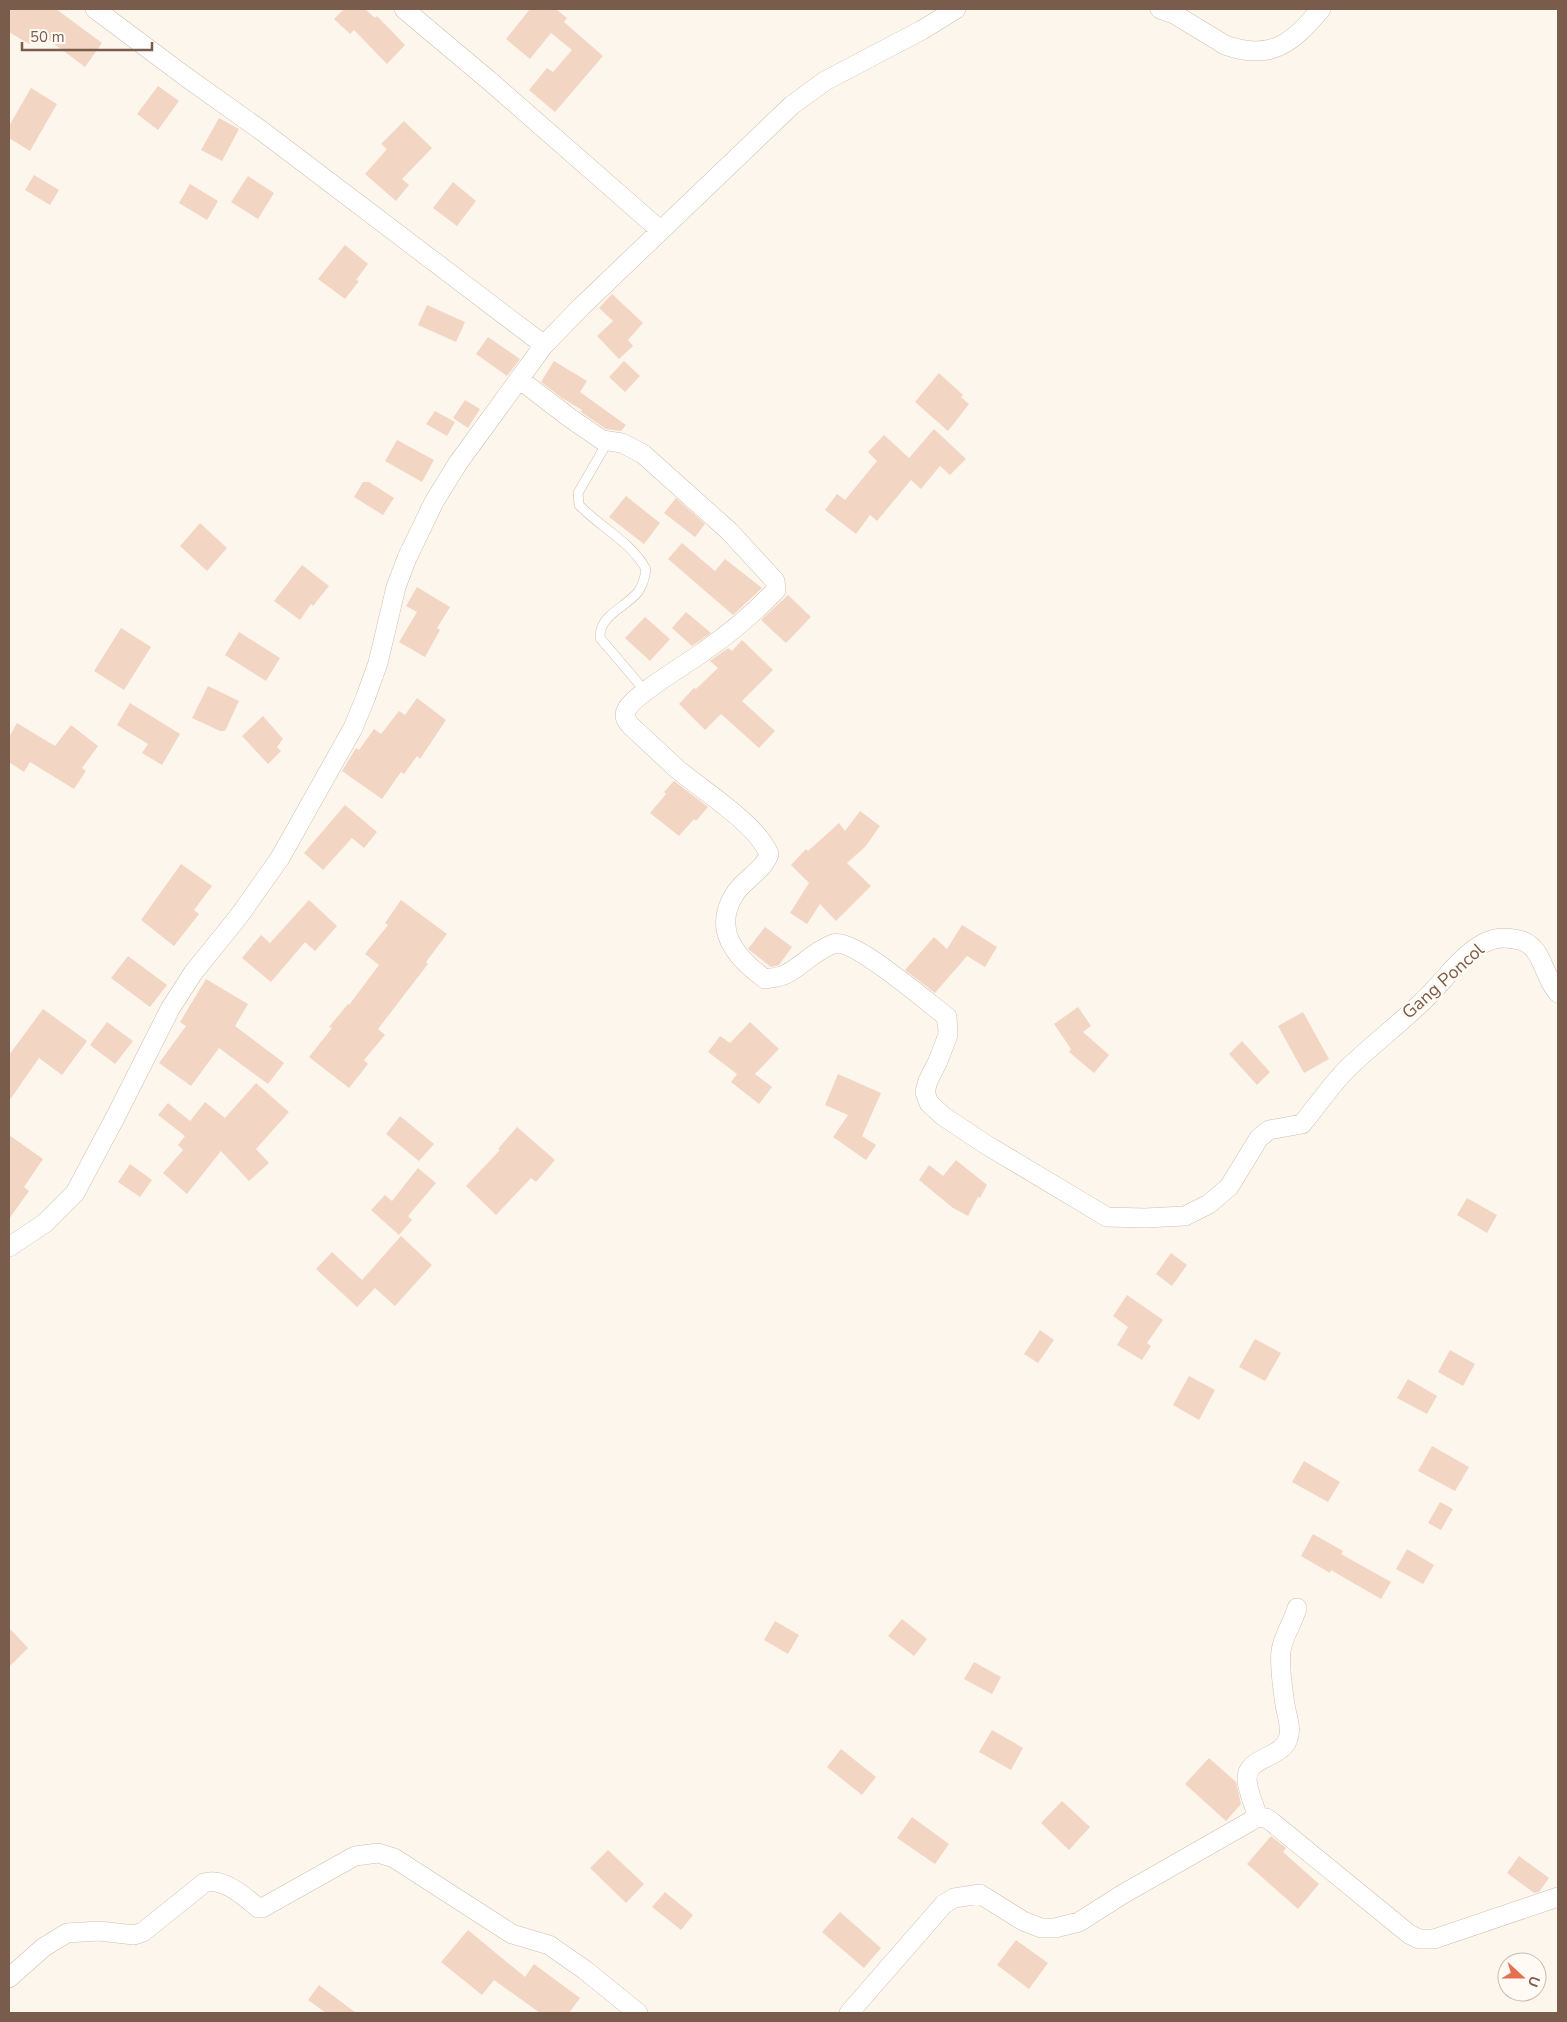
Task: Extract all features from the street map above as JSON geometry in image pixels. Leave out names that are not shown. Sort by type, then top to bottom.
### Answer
[{"type":"street","points":[[95,9],[286,148],[544,345]]},
{"type":"street","points":[[404,9],[492,82],[660,230]]},
{"type":"street","points":[[9,1247],[45,1223],[75,1193],[170,1009],[193,973],[239,916],[280,858],[353,728],[365,700],[385,637],[396,587],[418,531],[458,463],[544,345],[660,230],[792,105],[825,81],[922,30],[956,9]]},
{"type":"street","points":[[1160,9],[1174,14],[1234,48],[1262,50],[1283,46],[1300,34],[1321,9]]},
{"type":"street","points":[[519,379],[602,440],[622,443],[643,454],[729,531],[774,577],[776,590],[770,596],[725,636],[646,692]]},
{"type":"street","name":"Gang Poncol","points":[[646,692],[627,709],[625,718],[628,722],[676,767],[751,830],[765,845],[769,854],[766,863],[736,892],[726,913],[726,935],[732,948],[747,966],[765,979],[787,974],[814,953],[835,943],[845,944],[863,952],[947,1017],[948,1035],[925,1092],[929,1103],[943,1116],[985,1144],[1106,1217],[1185,1216],[1209,1204],[1229,1187],[1259,1138],[1269,1130],[1302,1124],[1347,1070],[1422,1002],[1464,958],[1476,948],[1494,938],[1516,939],[1531,946],[1537,952],[1549,981],[1558,993]]},
{"type":"street","points":[[1258,1817],[1248,1787],[1247,1773],[1254,1764],[1280,1751],[1288,1739],[1288,1720],[1280,1653],[1297,1608]]},
{"type":"street","points":[[849,2013],[944,1904],[954,1898],[980,1894],[1024,1921],[1041,1928],[1055,1928],[1080,1922],[1258,1817],[1266,1818],[1272,1822],[1409,1934],[1419,1939],[1434,1939],[1558,1897]]},
{"type":"street","points":[[9,1978],[44,1947],[68,1933],[99,1932],[134,1935],[143,1932],[190,1892],[212,1880],[228,1886],[258,1908],[262,1908],[355,1856],[378,1853],[394,1858],[512,1934],[549,1945],[585,1970],[638,2013]]},
{"type":"lane","points":[[608,440],[578,493],[577,499],[578,505],[608,529],[638,558],[646,569],[644,580],[638,591],[620,609],[604,620],[600,629],[600,638],[646,692]]},
{"type":"building","points":[[9,9],[56,9],[102,43],[85,67],[37,31],[29,44],[9,32]]},
{"type":"building","points":[[344,9],[365,9],[375,18],[377,16],[405,45],[387,64],[354,30],[350,34],[334,19]]},
{"type":"building","points":[[530,9],[556,9],[567,18],[564,22],[603,56],[555,112],[529,90],[547,68],[553,72],[572,50],[551,33],[530,59],[506,39]]},
{"type":"building","points":[[158,86],[179,101],[158,130],[137,114]]},
{"type":"building","points":[[31,88],[57,104],[30,151],[9,138],[9,126]]},
{"type":"building","points":[[219,118],[239,129],[222,161],[201,150]]},
{"type":"building","points":[[404,121],[432,148],[402,179],[409,185],[396,201],[365,174],[387,149],[381,144]]},
{"type":"building","points":[[34,175],[59,190],[50,205],[25,190]]},
{"type":"building","points":[[248,176],[274,193],[258,219],[231,202]]},
{"type":"building","points":[[453,182],[476,201],[457,226],[433,208]]},
{"type":"building","points":[[190,184],[218,201],[207,220],[179,203]]},
{"type":"building","points":[[345,245],[368,264],[356,280],[359,281],[345,299],[318,279]]},
{"type":"building","points":[[612,294],[643,323],[628,340],[633,346],[619,359],[597,336],[613,321],[599,308]]},
{"type":"building","points":[[427,305],[465,322],[456,342],[418,325]]},
{"type":"building","points":[[488,337],[520,359],[507,376],[476,354]]},
{"type":"building","points":[[554,361],[587,381],[580,392],[626,425],[621,431],[606,429],[541,382]]},
{"type":"building","points":[[624,361],[640,376],[625,392],[609,377]]},
{"type":"building","points":[[939,373],[963,395],[961,397],[969,404],[948,431],[915,402]]},
{"type":"building","points":[[465,400],[480,409],[468,428],[453,418]]},
{"type":"building","points":[[435,411],[455,422],[447,436],[426,424]]},
{"type":"building","points":[[934,429],[966,459],[950,475],[940,466],[921,489],[911,480],[877,521],[870,515],[856,534],[825,510],[837,494],[845,500],[877,461],[868,452],[884,435],[909,458]]},
{"type":"building","points":[[397,440],[434,460],[422,482],[385,461]]},
{"type":"building","points":[[363,482],[369,482],[394,498],[383,515],[354,497]]},
{"type":"building","points":[[626,496],[660,523],[644,544],[609,517]]},
{"type":"building","points":[[676,498],[705,524],[695,537],[664,513]]},
{"type":"building","points":[[200,523],[227,548],[207,571],[180,546]]},
{"type":"building","points":[[682,543],[715,571],[725,559],[762,588],[733,615],[668,559]]},
{"type":"building","points":[[302,565],[329,586],[313,606],[311,604],[300,620],[274,601]]},
{"type":"building","points":[[417,587],[450,607],[437,628],[440,630],[425,657],[399,642],[417,612],[406,606]]},
{"type":"building","points":[[788,595],[811,617],[786,643],[761,620]]},
{"type":"building","points":[[686,612],[711,633],[692,646],[672,628]]},
{"type":"building","points":[[645,617],[670,639],[650,661],[625,638]]},
{"type":"building","points":[[121,628],[151,647],[124,690],[94,671]]},
{"type":"building","points":[[239,632],[280,658],[266,681],[225,655]]},
{"type":"building","points":[[742,640],[773,670],[742,701],[775,731],[759,748],[721,714],[705,730],[679,704],[694,688],[696,689],[718,668],[710,661],[728,648],[732,651]]},
{"type":"building","points":[[208,686],[239,701],[225,731],[220,731],[192,718]]},
{"type":"building","points":[[417,698],[446,720],[420,759],[417,756],[404,774],[401,772],[382,799],[342,771],[356,748],[359,750],[374,729],[381,734],[399,711],[405,715]]},
{"type":"building","points":[[130,703],[180,734],[162,765],[142,753],[148,744],[117,725]]},
{"type":"building","points":[[263,716],[283,739],[277,747],[281,751],[268,764],[242,736]]},
{"type":"building","points":[[17,723],[55,746],[71,725],[98,746],[82,768],[86,771],[74,789],[30,762],[24,772],[9,762],[9,737]]},
{"type":"building","points":[[674,781],[708,807],[679,836],[650,813]]},
{"type":"building","points":[[345,805],[377,832],[364,848],[352,838],[323,870],[304,853]]},
{"type":"building","points":[[860,811],[880,826],[865,847],[847,863],[871,886],[836,921],[820,904],[807,924],[790,913],[809,883],[791,865],[806,849],[808,851],[839,823],[845,831]]},
{"type":"building","points":[[181,864],[212,886],[194,910],[199,914],[174,946],[141,920]]},
{"type":"building","points":[[309,900],[337,926],[315,951],[305,942],[271,982],[242,958],[261,935],[270,943]]},
{"type":"building","points":[[401,900],[447,934],[426,962],[428,964],[378,1029],[385,1035],[364,1060],[368,1064],[349,1088],[309,1057],[332,1028],[329,1027],[349,1005],[379,965],[365,954],[388,925],[385,923]]},
{"type":"building","points":[[962,925],[997,947],[985,967],[967,956],[935,993],[905,970],[934,937],[947,949]]},
{"type":"building","points":[[765,927],[792,947],[779,965],[771,967],[748,949]]},
{"type":"building","points":[[128,956],[167,985],[150,1007],[111,978]]},
{"type":"building","points":[[206,979],[248,1004],[235,1026],[284,1063],[268,1084],[219,1048],[191,1086],[159,1063],[186,1026],[180,1022]]},
{"type":"building","points":[[1078,1007],[1091,1026],[1083,1032],[1109,1055],[1094,1073],[1069,1052],[1071,1049],[1054,1024]]},
{"type":"building","points":[[43,1009],[87,1041],[62,1075],[39,1058],[9,1101],[9,1055]]},
{"type":"building","points":[[1303,1012],[1329,1059],[1304,1073],[1278,1026]]},
{"type":"building","points":[[107,1022],[133,1041],[115,1064],[90,1045]]},
{"type":"building","points":[[750,1022],[779,1049],[755,1074],[772,1087],[759,1104],[731,1082],[737,1074],[708,1052],[720,1036],[730,1043]]},
{"type":"building","points":[[1242,1041],[1270,1072],[1257,1085],[1229,1054]]},
{"type":"building","points":[[838,1074],[881,1093],[862,1136],[876,1145],[866,1160],[833,1137],[848,1115],[825,1105]]},
{"type":"building","points":[[256,1083],[289,1112],[256,1149],[269,1163],[249,1181],[221,1151],[187,1194],[163,1173],[183,1150],[178,1145],[185,1136],[158,1115],[168,1103],[190,1121],[205,1102],[225,1118]]},
{"type":"building","points":[[400,1116],[434,1144],[419,1161],[386,1134]]},
{"type":"building","points":[[517,1127],[555,1160],[536,1182],[531,1178],[496,1215],[466,1186],[500,1150],[498,1149]]},
{"type":"building","points":[[9,1135],[43,1159],[24,1187],[29,1191],[9,1219]]},
{"type":"building","points":[[956,1160],[987,1185],[968,1216],[953,1208],[919,1180],[929,1165],[943,1176]]},
{"type":"building","points":[[130,1164],[152,1180],[140,1197],[118,1182]]},
{"type":"building","points":[[418,1168],[436,1183],[408,1216],[412,1220],[399,1235],[371,1210],[385,1195],[392,1201]]},
{"type":"building","points":[[1467,1198],[1497,1215],[1487,1233],[1457,1215]]},
{"type":"building","points":[[401,1236],[432,1265],[395,1306],[375,1288],[357,1307],[316,1269],[332,1252],[362,1280]]},
{"type":"building","points":[[1171,1253],[1187,1265],[1172,1286],[1156,1274]]},
{"type":"building","points":[[1127,1295],[1163,1320],[1147,1343],[1151,1346],[1142,1360],[1117,1345],[1128,1327],[1113,1316]]},
{"type":"building","points":[[1040,1330],[1054,1340],[1038,1363],[1024,1354]]},
{"type":"building","points":[[1255,1339],[1281,1353],[1265,1381],[1239,1367]]},
{"type":"building","points":[[1450,1350],[1475,1364],[1463,1386],[1438,1372]]},
{"type":"building","points":[[1189,1376],[1215,1390],[1199,1420],[1173,1405]]},
{"type":"building","points":[[1408,1379],[1437,1396],[1427,1414],[1397,1398]]},
{"type":"building","points":[[1432,1446],[1469,1467],[1455,1491],[1418,1471]]},
{"type":"building","points":[[1304,1461],[1340,1482],[1328,1502],[1292,1482]]},
{"type":"building","points":[[1440,1502],[1453,1509],[1441,1530],[1428,1523]]},
{"type":"building","points":[[1313,1534],[1343,1551],[1341,1554],[1391,1582],[1381,1599],[1331,1570],[1330,1573],[1301,1556]]},
{"type":"building","points":[[1407,1549],[1434,1565],[1423,1584],[1396,1569]]},
{"type":"building","points":[[902,1619],[927,1639],[914,1656],[888,1636]]},
{"type":"building","points":[[775,1621],[799,1635],[788,1654],[764,1640]]},
{"type":"building","points":[[9,1628],[28,1648],[9,1667]]},
{"type":"building","points":[[974,1662],[1001,1677],[992,1694],[964,1679]]},
{"type":"building","points":[[992,1730],[1023,1748],[1011,1770],[979,1752]]},
{"type":"building","points":[[841,1749],[876,1777],[862,1795],[827,1767]]},
{"type":"building","points":[[1209,1758],[1236,1782],[1241,1804],[1226,1821],[1185,1784]]},
{"type":"building","points":[[1062,1801],[1090,1827],[1069,1850],[1041,1823]]},
{"type":"building","points":[[912,1817],[949,1844],[935,1864],[897,1838]]},
{"type":"building","points":[[1271,1836],[1286,1848],[1283,1852],[1319,1884],[1298,1909],[1247,1864]]},
{"type":"building","points":[[608,1850],[644,1884],[626,1903],[590,1868]]},
{"type":"building","points":[[1519,1856],[1549,1878],[1539,1892],[1534,1893],[1507,1873]]},
{"type":"building","points":[[665,1892],[693,1915],[681,1930],[652,1907]]},
{"type":"building","points":[[840,1912],[881,1948],[864,1968],[822,1932]]},
{"type":"building","points":[[468,1930],[525,1977],[534,1964],[580,1998],[569,2013],[540,2013],[494,1980],[482,1995],[441,1962]]},
{"type":"building","points":[[1016,1940],[1048,1963],[1029,1989],[997,1965]]},
{"type":"building","points":[[319,1985],[356,2013],[326,2013],[308,2000]]}]
